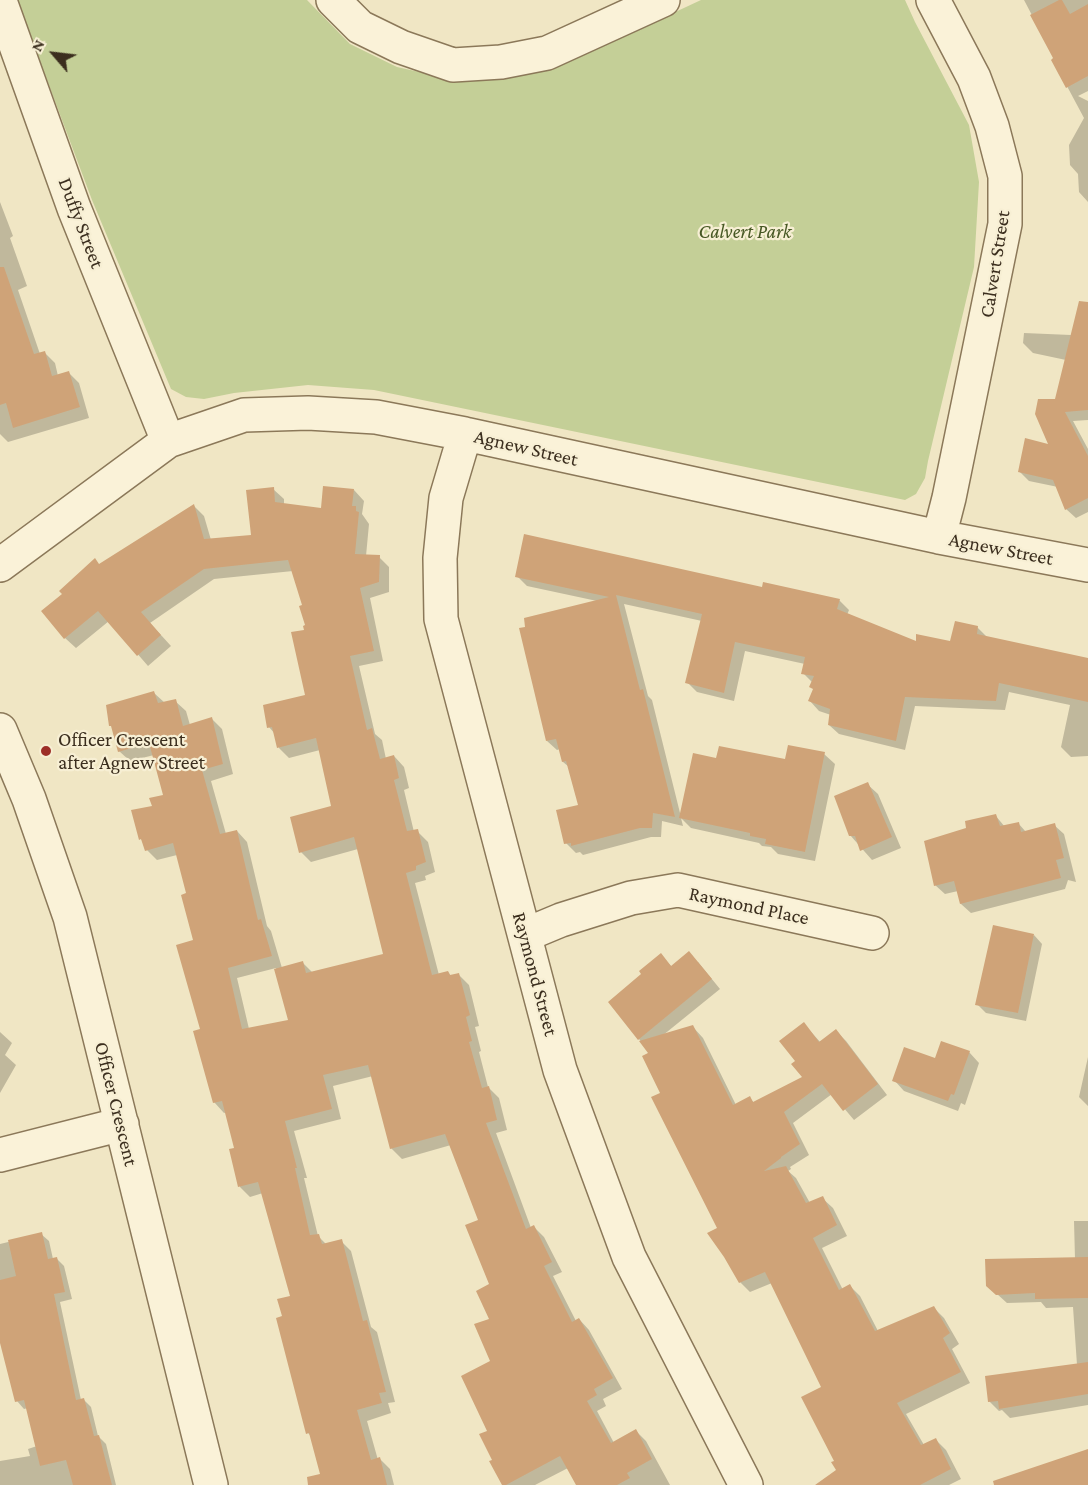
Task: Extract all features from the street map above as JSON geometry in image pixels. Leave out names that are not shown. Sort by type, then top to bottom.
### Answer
[{"type":"street","points":[[333,0],[360,27],[401,47],[453,65],[501,62],[547,53],[663,0]]},
{"type":"street","name":"Calvert Street","points":[[933,0],[974,78],[992,126],[1005,176],[1005,224],[939,537]]},
{"type":"street","name":"Duffy Street","points":[[0,2],[74,207],[168,441]]},
{"type":"street","name":"Agnew Street","points":[[0,565],[168,441],[244,415],[308,413],[376,417],[465,434],[939,537],[1088,565]]},
{"type":"street","name":"Raymond Street","points":[[465,434],[446,498],[440,558],[441,619],[560,1070],[629,1257],[746,1485]]},
{"type":"street","name":"Officer Crescent","points":[[0,730],[29,799],[70,916],[211,1485]]},
{"type":"street","name":"Raymond Place","points":[[525,935],[561,920],[630,898],[678,890],[872,933]]},
{"type":"street","points":[[0,1155],[122,1124]]},
{"type":"green space","name":"Calvert Park","points":[[17,0],[307,0],[350,44],[397,67],[451,79],[503,79],[559,64],[701,0],[905,0],[969,125],[979,182],[974,267],[925,478],[916,494],[905,500],[374,390],[308,385],[234,393],[204,399],[186,397],[171,389],[92,200]]},
{"type":"building","points":[[1062,0],[1070,14],[1088,4],[1088,76],[1066,88],[1030,15]]},
{"type":"building","points":[[0,267],[4,267],[34,354],[45,351],[52,376],[69,371],[80,407],[13,428],[6,403],[0,405]]},
{"type":"building","points":[[1079,301],[1088,302],[1088,410],[1065,412],[1088,456],[1088,498],[1065,510],[1053,480],[1018,472],[1025,438],[1048,444],[1035,414],[1038,399],[1055,399]]},
{"type":"building","points":[[323,486],[354,489],[352,506],[356,506],[356,511],[359,512],[355,554],[380,555],[379,582],[360,588],[374,651],[350,656],[367,730],[372,728],[380,759],[394,755],[399,778],[394,780],[407,831],[418,829],[426,862],[416,866],[416,870],[406,873],[432,975],[448,971],[450,975],[459,973],[470,1015],[466,1017],[472,1041],[469,1042],[482,1088],[489,1086],[497,1120],[486,1123],[526,1229],[534,1225],[552,1262],[544,1266],[572,1322],[579,1318],[613,1378],[594,1389],[597,1395],[587,1401],[611,1443],[636,1429],[652,1459],[627,1473],[630,1478],[617,1485],[576,1485],[560,1456],[502,1485],[489,1461],[492,1460],[479,1434],[487,1431],[461,1376],[490,1361],[474,1324],[489,1319],[476,1291],[489,1284],[465,1225],[478,1220],[445,1134],[390,1149],[368,1065],[323,1075],[332,1109],[285,1121],[310,1235],[319,1234],[322,1244],[342,1239],[363,1321],[367,1320],[386,1392],[379,1393],[382,1403],[357,1410],[371,1460],[380,1457],[387,1485],[308,1485],[307,1477],[320,1474],[309,1433],[306,1434],[276,1318],[282,1316],[277,1299],[290,1296],[258,1182],[238,1187],[229,1149],[234,1148],[222,1101],[213,1103],[193,1031],[200,1029],[176,945],[193,940],[181,895],[186,893],[173,843],[145,851],[141,839],[139,840],[131,810],[152,806],[149,798],[163,795],[149,743],[118,752],[111,726],[109,726],[106,705],[154,691],[158,703],[176,699],[183,726],[212,717],[223,764],[202,770],[220,834],[237,830],[258,920],[261,919],[272,956],[228,968],[242,1029],[288,1020],[274,969],[303,961],[306,973],[383,954],[354,837],[299,853],[290,817],[331,806],[316,738],[277,748],[272,727],[267,728],[263,705],[305,695],[291,632],[304,630],[305,625],[299,606],[302,605],[288,560],[204,569],[141,612],[161,635],[137,656],[98,611],[64,639],[41,611],[62,594],[59,591],[95,558],[99,564],[194,504],[204,539],[251,535],[246,490],[274,487],[275,502],[321,508]]},
{"type":"building","points":[[524,534],[762,587],[763,582],[840,599],[837,609],[916,641],[916,634],[950,641],[955,621],[978,626],[977,634],[1088,658],[1088,702],[999,683],[996,701],[905,697],[896,741],[828,725],[830,709],[808,701],[813,689],[809,687],[814,676],[801,674],[805,657],[735,642],[724,693],[685,683],[702,614],[616,595],[640,690],[643,689],[675,817],[653,813],[652,828],[640,828],[571,846],[571,843],[564,844],[556,810],[578,805],[566,761],[562,762],[556,739],[546,741],[519,628],[525,627],[524,618],[609,597],[515,577]]},
{"type":"building","points":[[788,745],[825,752],[805,852],[765,844],[766,839],[750,836],[750,833],[679,818],[693,753],[716,758],[719,746],[785,759]]},
{"type":"building","points":[[868,782],[892,837],[860,851],[855,836],[849,836],[834,796]]},
{"type":"building","points":[[996,814],[1000,826],[1019,822],[1021,832],[1055,823],[1064,858],[1056,860],[1061,878],[960,904],[954,881],[934,886],[924,841],[966,828],[965,821]]},
{"type":"building","points":[[993,925],[1034,934],[1018,1013],[975,1005]]},
{"type":"building","points":[[689,951],[712,979],[638,1040],[608,1002],[641,974],[639,971],[661,953],[671,966]]},
{"type":"building","points":[[804,1022],[819,1042],[836,1029],[878,1084],[843,1111],[822,1084],[784,1112],[800,1144],[764,1171],[786,1166],[806,1203],[823,1196],[837,1225],[813,1238],[839,1290],[850,1284],[875,1331],[934,1306],[950,1333],[943,1338],[961,1372],[897,1403],[921,1445],[936,1438],[951,1469],[920,1485],[815,1485],[836,1470],[831,1462],[834,1461],[801,1397],[821,1387],[765,1272],[739,1283],[707,1233],[717,1228],[651,1097],[660,1093],[642,1056],[648,1053],[639,1041],[693,1025],[733,1105],[750,1096],[753,1102],[802,1077],[791,1064],[795,1061],[779,1041]]},
{"type":"building","points":[[941,1041],[970,1051],[954,1095],[951,1094],[948,1101],[892,1081],[904,1047],[935,1058]]},
{"type":"building","points":[[42,1232],[48,1259],[57,1257],[65,1292],[54,1294],[76,1400],[84,1398],[94,1436],[99,1435],[112,1485],[73,1485],[66,1460],[40,1466],[24,1400],[15,1402],[0,1343],[0,1280],[16,1276],[8,1240]]},
{"type":"building","points":[[1088,1257],[1088,1298],[1035,1299],[1035,1293],[996,1295],[986,1286],[985,1259]]},
{"type":"building","points":[[1088,1362],[1088,1394],[999,1409],[998,1401],[988,1402],[985,1376]]},
{"type":"building","points":[[1088,1449],[1088,1485],[994,1485],[993,1481]]},
{"type":"place","name":"Officer Crescent after Agnew Street","points":[[46,751]]}]
